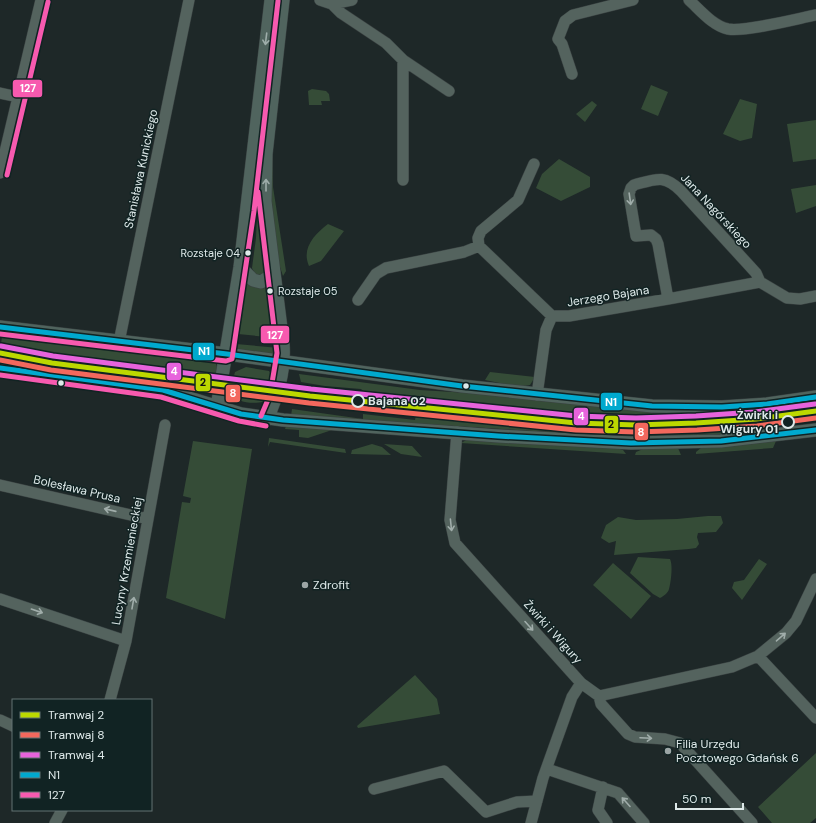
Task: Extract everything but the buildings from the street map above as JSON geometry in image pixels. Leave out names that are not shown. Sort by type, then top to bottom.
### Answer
[{"type":"main road","points":[[217,407],[240,266],[271,0]]},
{"type":"main road","points":[[267,419],[276,400],[284,363],[266,201],[266,154],[283,0]]},
{"type":"main road","points":[[240,266],[254,280],[261,282],[269,277],[273,271]]},
{"type":"main road","points":[[0,327],[226,354],[284,363],[537,395],[652,406],[693,408],[767,404],[816,397]]},
{"type":"main road","points":[[0,368],[163,390],[241,414],[267,419],[646,443],[721,441],[816,430]]},
{"type":"street","points":[[0,173],[41,0]]},
{"type":"street","name":"Stanisława Kunickiego","points":[[119,342],[189,0]]},
{"type":"street","points":[[320,0],[332,4],[341,13],[386,43],[403,60],[448,91]]},
{"type":"street","points":[[332,4],[352,0]]},
{"type":"street","points":[[572,74],[562,44],[558,39],[565,21],[573,15],[633,0]]},
{"type":"street","points":[[689,0],[715,24],[728,29],[751,27],[816,15]]},
{"type":"street","points":[[403,60],[403,180]]},
{"type":"street","points":[[0,93],[18,97]]},
{"type":"street","points":[[358,300],[376,274],[386,268],[464,252],[479,246],[478,238],[482,232],[518,200],[534,164]]},
{"type":"street","name":"Jana Nagórskiego","points":[[636,236],[629,194],[631,188],[634,185],[662,178],[670,181],[756,273],[760,282],[789,298],[800,299],[816,296]]},
{"type":"street","name":"Jerzego Bajana","points":[[636,236],[651,235],[656,239],[661,257],[668,300]]},
{"type":"street","name":"Jerzego Bajana","points":[[479,246],[552,316],[569,316],[668,300],[760,282]]},
{"type":"street","name":"Jerzego Bajana","points":[[537,395],[546,330],[552,316]]},
{"type":"street","name":"Lucyny Krzemienieckiej","points":[[110,699],[126,641],[164,425]]},
{"type":"street","name":"Żwirki i Wigury","points":[[457,432],[450,520],[452,538],[457,546],[581,683],[599,696]]},
{"type":"street","name":"Bolesława Prusa","points":[[0,485],[148,519]]},
{"type":"street","points":[[752,823],[680,743],[665,739],[631,736],[601,704],[599,696],[622,693],[732,667],[758,656],[786,633],[796,621],[816,578]]},
{"type":"street","points":[[0,599],[126,641]]},
{"type":"street","points":[[758,656],[816,718]]},
{"type":"street","points":[[531,823],[547,769],[572,698],[581,683]]},
{"type":"street","points":[[0,720],[12,726]]},
{"type":"street","points":[[547,769],[603,787],[618,794],[644,823]]},
{"type":"street","points":[[374,789],[444,771],[486,812],[517,802],[537,801]]},
{"type":"street","points":[[603,787],[598,810],[608,823]]},
{"type":"street","points":[[55,823],[61,811]]},
{"type":"green space","points":[[651,85],[668,92],[658,116],[641,109]]},
{"type":"green space","points":[[312,89],[326,91],[329,94],[330,101],[321,101],[322,105],[309,105],[308,91]]},
{"type":"green space","points":[[740,99],[757,104],[752,138],[740,141],[723,134]]},
{"type":"green space","points":[[592,101],[597,105],[585,122],[576,114]]},
{"type":"green space","points":[[816,120],[816,159],[793,162],[787,124]]},
{"type":"green space","points":[[260,143],[262,224],[267,267],[267,270],[261,275],[255,274],[252,268],[256,238]]},
{"type":"green space","points":[[273,145],[273,187],[286,271],[283,276],[277,258],[271,193]]},
{"type":"green space","points":[[559,159],[590,177],[590,187],[561,201],[536,188],[542,174]]},
{"type":"green space","points":[[816,185],[816,206],[796,213],[791,189]]},
{"type":"green space","points":[[328,224],[344,231],[321,261],[309,266],[307,259],[308,247],[318,232]]},
{"type":"green space","points":[[246,282],[269,282],[277,338],[238,334]]},
{"type":"green space","points":[[2,337],[73,346],[211,358],[215,360],[217,367],[214,382],[65,362],[0,350]]},
{"type":"green space","points":[[236,344],[279,348],[278,356],[235,350]]},
{"type":"green space","points":[[246,367],[269,371],[274,378],[273,390],[232,384],[235,372]]},
{"type":"green space","points":[[490,372],[535,377],[530,385],[519,387],[485,380]]},
{"type":"green space","points":[[299,374],[420,390],[469,393],[658,413],[725,413],[725,419],[648,422],[609,421],[532,416],[417,405],[417,400],[369,396],[361,389],[301,382]]},
{"type":"green space","points":[[301,388],[323,392],[337,391],[354,392],[354,394],[337,392],[336,397],[294,393],[296,389]]},
{"type":"green space","points":[[105,390],[166,398],[183,403],[99,391]]},
{"type":"green space","points":[[231,393],[270,398],[266,401],[249,403],[238,400],[233,397]]},
{"type":"green space","points":[[292,409],[363,419],[363,414],[415,420],[416,415],[587,431],[653,432],[726,429],[726,434],[631,437],[291,416]]},
{"type":"green space","points":[[286,426],[332,430],[308,438],[299,437],[299,430],[285,429]]},
{"type":"green space","points":[[269,438],[345,449],[346,453],[270,442],[268,447]]},
{"type":"green space","points":[[468,439],[617,448],[623,450],[626,454],[461,443]]},
{"type":"green space","points":[[193,441],[252,449],[225,619],[166,598],[182,502],[190,503],[191,498],[183,496]]},
{"type":"green space","points":[[776,441],[773,448],[696,454],[696,452],[702,447]]},
{"type":"green space","points":[[372,444],[382,447],[391,455],[351,454],[352,450]]},
{"type":"green space","points":[[384,444],[412,446],[422,457],[401,454]]},
{"type":"green space","points":[[678,448],[681,455],[635,455],[636,452],[643,449]]},
{"type":"green space","points":[[721,516],[723,523],[716,532],[698,533],[697,537],[699,544],[696,548],[614,555],[616,541],[609,543],[601,538],[606,525],[618,517],[636,520],[677,519]]},
{"type":"green space","points":[[638,557],[670,559],[672,569],[670,586],[668,592],[660,598],[653,594],[630,573]]},
{"type":"green space","points":[[759,559],[767,564],[742,600],[732,588],[734,582],[744,580]]},
{"type":"green space","points":[[613,563],[651,596],[631,619],[593,585]]},
{"type":"green space","points":[[415,675],[437,699],[440,714],[358,728],[357,726]]},
{"type":"green space","points":[[816,753],[816,818],[810,823],[772,823],[758,807]]},
{"type":"tram line","name":"4","points":[[1,346],[53,356],[311,389],[577,416],[636,418],[696,416],[755,412],[815,404]]},
{"type":"tram line","name":"2","points":[[0,353],[52,363],[310,396],[576,423],[636,425],[696,423],[756,419],[816,411]]},
{"type":"tram line","name":"8","points":[[0,360],[51,370],[309,403],[576,430],[636,432],[697,430],[757,426],[816,418]]},
{"type":"transit line","name":"127","points":[[0,334],[226,361],[232,359],[254,211],[278,1]]},
{"type":"transit line","name":"127","points":[[7,175],[48,2]]},
{"type":"transit line","name":"127","points":[[258,192],[277,353],[270,395],[261,416]]},
{"type":"transit line","name":"N1","points":[[0,327],[227,354],[462,386],[652,406],[722,407],[767,404],[816,397]]},
{"type":"transit line","name":"N1","points":[[0,368],[163,390],[241,414],[283,420],[498,436],[631,443],[721,441],[816,430]]},
{"type":"transit line","name":"127","points":[[0,375],[161,397],[239,421],[266,426]]},
{"type":"place","name":"Rozstaje 04","points":[[248,253]]},
{"type":"place","name":"Rozstaje 05","points":[[270,291]]},
{"type":"place","name":"Bajana 02","points":[[358,401]]},
{"type":"place","name":"Żwirki i Wigury 01","points":[[788,422]]},
{"type":"place","name":"Zdrofit","points":[[305,585]]},
{"type":"place","name":"Filia Urzędu Pocztowego Gdańsk 6","points":[[668,751]]}]
